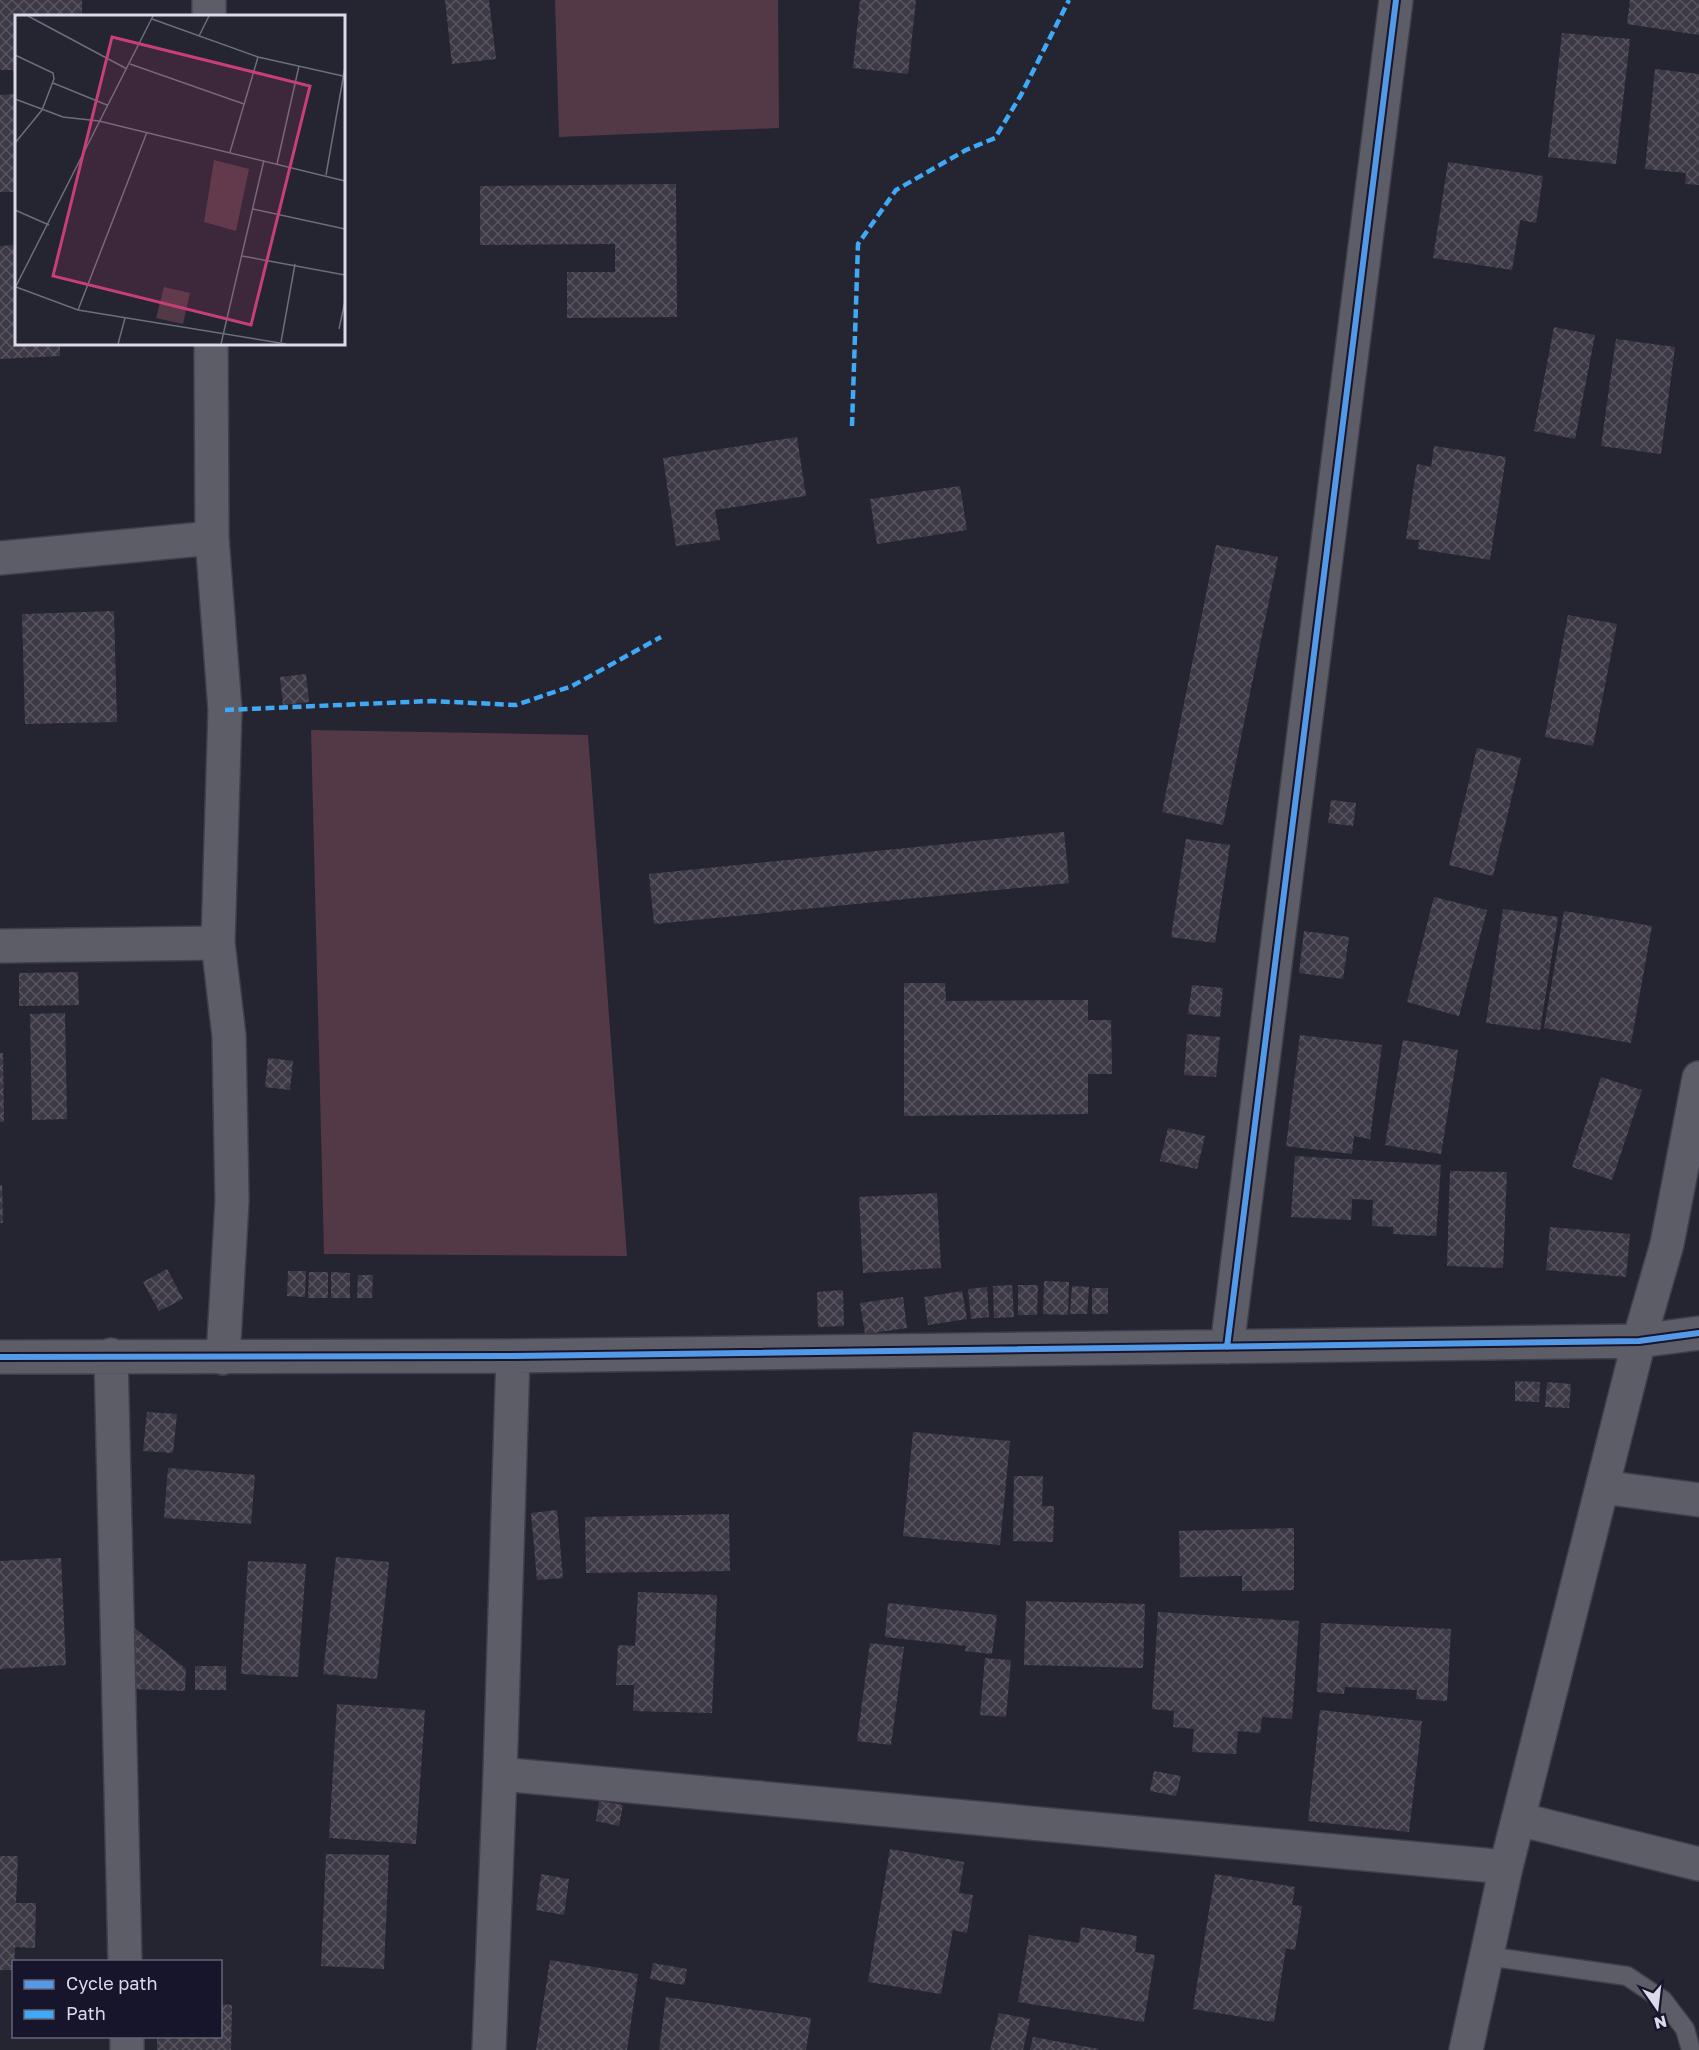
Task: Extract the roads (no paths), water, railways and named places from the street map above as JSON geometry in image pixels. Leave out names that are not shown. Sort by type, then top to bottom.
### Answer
[{"type":"street","points":[[1227,1347],[1396,0]]},
{"type":"street","points":[[211,345],[212,538],[225,710],[218,943],[229,1036],[232,1201],[223,1358]]},
{"type":"street","points":[[0,558],[212,538]]},
{"type":"street","points":[[0,946],[218,943]]},
{"type":"street","points":[[1466,2050],[1506,1867],[1639,1341],[1667,1244],[1699,1078]]},
{"type":"street","points":[[0,1358],[111,1355],[223,1358],[513,1356],[1639,1341],[1699,1333]]},
{"type":"street","points":[[111,1355],[125,1960]]},
{"type":"street","points":[[489,2050],[513,1356]]},
{"type":"street","points":[[1602,1487],[1699,1500]]},
{"type":"street","points":[[500,1774],[1506,1867]]},
{"type":"street","points":[[1518,1819],[1699,1864]]},
{"type":"lane","points":[[1487,1956],[1627,1976],[1664,2000],[1685,2029],[1691,2050]]}]
